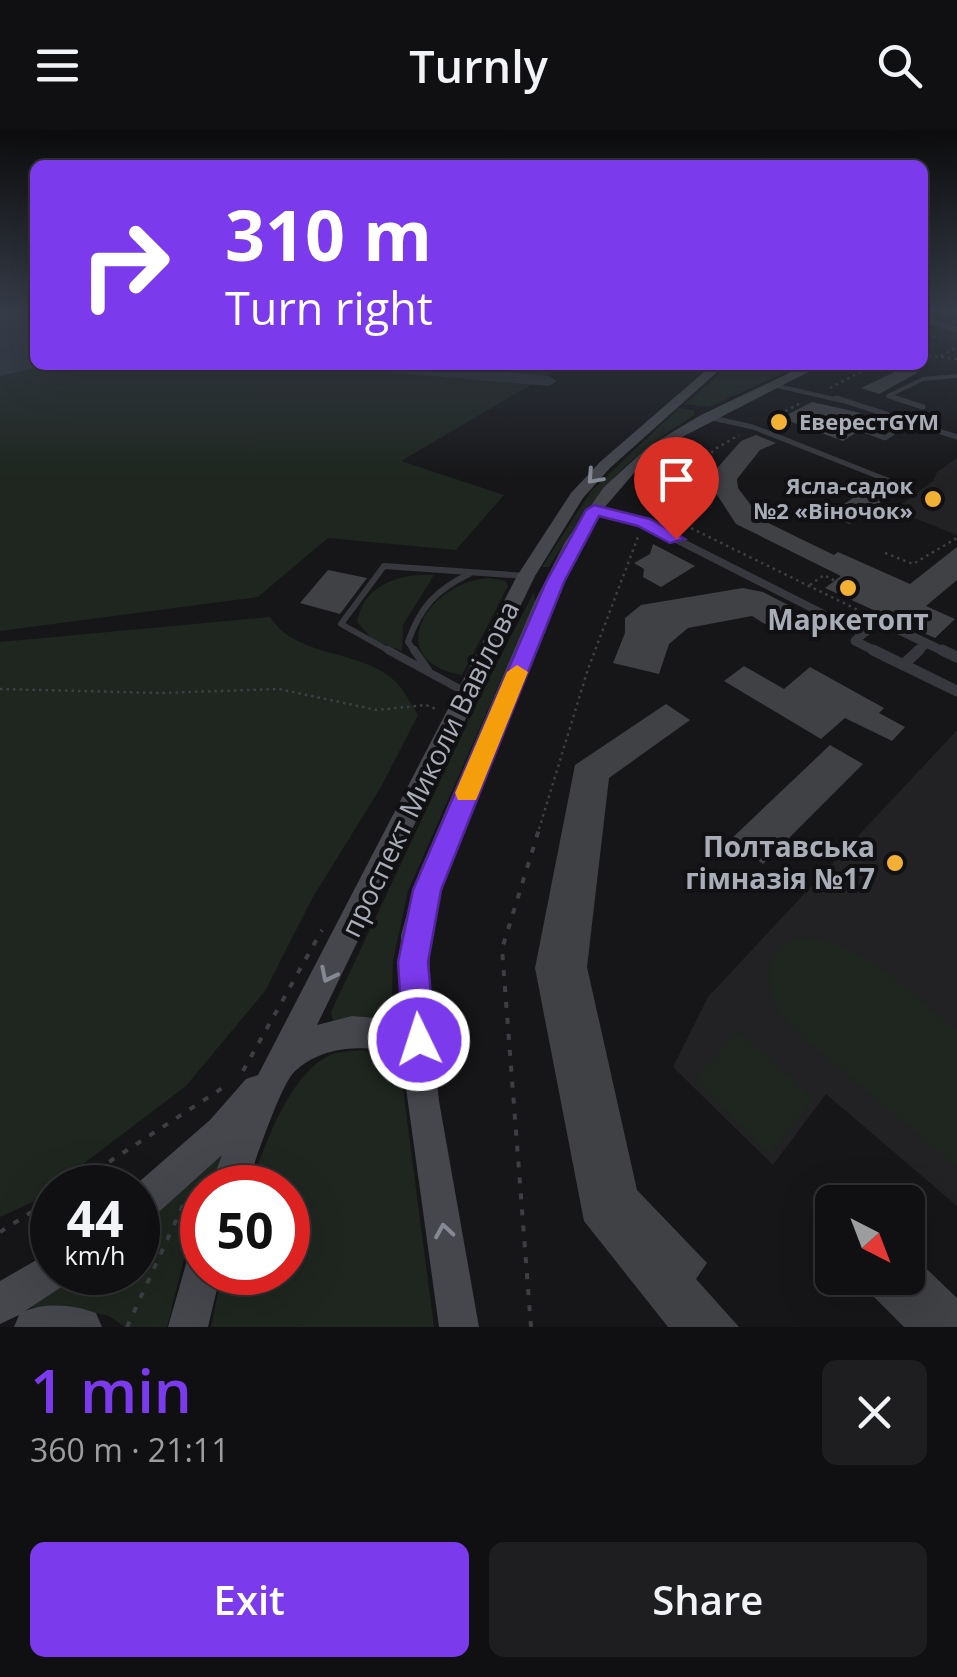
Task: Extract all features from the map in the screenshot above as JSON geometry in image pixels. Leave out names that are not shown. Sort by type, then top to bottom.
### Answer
[{"type":"main road","name":"проспект Миколи Вавілова","points":[[287,1059],[526,576],[577,496],[598,472],[713,370]]},
{"type":"main road","name":"проспект Миколи Вавілова","points":[[459,1327],[419,1040],[413,962],[427,890],[555,582],[594,510],[638,463],[707,417],[805,370]]},
{"type":"main road","points":[[526,576],[555,582]]},
{"type":"main road","points":[[160,1187],[222,1132],[287,1059],[317,1038],[344,1030],[419,1040]]},
{"type":"main road","points":[[236,1165],[249,1128],[287,1059]]},
{"type":"main road","points":[[0,1304],[30,1284]]},
{"type":"main road","points":[[188,1327],[196,1295]]},
{"type":"main road","points":[[34,1327],[82,1327]]},
{"type":"street","points":[[594,510],[644,523],[864,633]]},
{"type":"street","points":[[957,658],[878,620],[855,641],[957,692]]},
{"type":"street","points":[[903,664],[926,643]]},
{"type":"lane","points":[[923,407],[888,396],[923,379],[957,376]]},
{"type":"lane","points":[[773,385],[819,393],[957,438]]},
{"type":"lane","points":[[707,417],[753,427],[895,483],[884,491]]},
{"type":"lane","points":[[864,430],[884,438],[909,422]]},
{"type":"lane","points":[[946,434],[957,426]]},
{"type":"lane","points":[[468,694],[341,624],[384,566],[526,576]]},
{"type":"lane","points":[[429,672],[408,642],[419,608],[444,586],[473,572]]},
{"type":"path","points":[[654,510],[878,620]]},
{"type":"path","points":[[531,1327],[502,948],[588,669],[644,523]]},
{"type":"path","points":[[886,553],[913,564],[957,538]]},
{"type":"path","points":[[809,586],[824,576],[835,581]]},
{"type":"path","points":[[0,689],[160,693],[279,689],[378,710],[426,705]]},
{"type":"path","points":[[102,1165],[168,1120],[238,1080]]},
{"type":"path","points":[[0,1232],[30,1213]]},
{"type":"shaded area","points":[[0,367],[556,370],[401,461],[504,495],[456,550],[328,538],[258,597],[0,631]]},
{"type":"shaded area","points":[[0,367],[30,367],[30,369],[0,376]]},
{"type":"shaded area","points":[[724,370],[790,370],[709,407],[685,404]]},
{"type":"shaded area","points":[[679,408],[694,410],[694,415],[646,449],[611,481],[549,567],[542,567],[591,491]]},
{"type":"shaded area","name":"Ясла-садок №2 «Віночок»","points":[[957,458],[957,535],[894,510],[933,481],[937,472]]},
{"type":"shaded area","points":[[434,575],[403,625],[402,651],[373,640],[357,622],[367,598],[386,583],[409,576]]},
{"type":"shaded area","points":[[490,578],[506,581],[508,586],[462,675],[437,667],[423,654],[418,639],[422,622],[448,592],[467,582]]},
{"type":"shaded area","points":[[534,592],[535,602],[408,891],[393,961],[391,1023],[333,1022],[331,1012],[483,690]]},
{"type":"shaded area","points":[[270,617],[296,640],[380,670],[395,681],[418,715],[381,787],[313,897],[265,991],[186,1086],[82,1165],[30,1165],[30,1203],[0,1217],[0,642]]},
{"type":"shaded area","name":"Полтавська гімназія №17","points":[[957,730],[957,1206],[826,1094],[773,1165],[673,1067],[708,997]]},
{"type":"shaded area","points":[[803,938],[846,948],[866,959],[957,1030],[957,1167],[793,1029],[784,1017],[771,991],[771,965],[787,944]]},
{"type":"shaded area","points":[[738,1031],[813,1099],[770,1154],[694,1080]]},
{"type":"shaded area","points":[[364,1050],[391,1065],[402,1081],[434,1327],[211,1327],[218,1295],[310,1295],[310,1165],[258,1165],[292,1093],[318,1063],[337,1053]]},
{"type":"shaded area","points":[[236,1133],[222,1165],[202,1165]]},
{"type":"shaded area","points":[[180,1185],[180,1275],[167,1327],[125,1327],[109,1316],[66,1307],[29,1307],[45,1295],[160,1295],[160,1204]]},
{"type":"building","points":[[899,370],[917,373],[879,394],[861,388]]},
{"type":"building","points":[[812,402],[861,413],[838,425],[857,432],[843,441],[781,418]]},
{"type":"building","points":[[756,435],[776,443],[760,450],[737,479],[738,488],[762,520],[834,555],[838,552],[910,584],[957,547],[957,580],[926,606],[955,619],[935,638],[825,588],[841,576],[736,524],[712,487],[712,474],[741,441]]},
{"type":"building","points":[[866,489],[888,497],[850,524],[828,515]]},
{"type":"building","points":[[653,544],[695,566],[661,587],[643,577],[644,569],[634,563],[650,554]]},
{"type":"building","points":[[328,570],[367,578],[340,614],[300,603]]},
{"type":"building","points":[[743,588],[763,592],[790,606],[765,624],[752,616],[688,628],[669,644],[659,674],[613,663],[625,633],[625,618],[641,605]]},
{"type":"building","points":[[744,666],[784,689],[810,667],[884,708],[879,713],[905,727],[892,741],[845,718],[821,739],[724,681]]},
{"type":"building","points":[[666,704],[690,720],[609,778],[587,967],[637,1190],[707,1263],[696,1279],[739,1327],[668,1327],[584,1221],[535,968],[575,765]]},
{"type":"building","points":[[830,745],[863,764],[763,864],[730,840]]},
{"type":"building","points":[[925,1267],[957,1298],[957,1327],[904,1327],[872,1295],[925,1295]]},
{"type":"waterway","points":[[422,370],[549,381]]},
{"type":"slow traffic","points":[[467,793],[517,672]]},
{"type":"place","name":"ЕверестGYM","points":[[779,422]]},
{"type":"place","name":"Ясла-садок №2 «Віночок»","points":[[933,499]]},
{"type":"place","name":"Маркетопт","points":[[848,588]]},
{"type":"place","name":"Полтавська гімназія №17","points":[[895,863]]},
{"type":"route","points":[[419,1040],[413,962],[427,890],[555,582],[594,510],[644,523],[676,539]]}]
